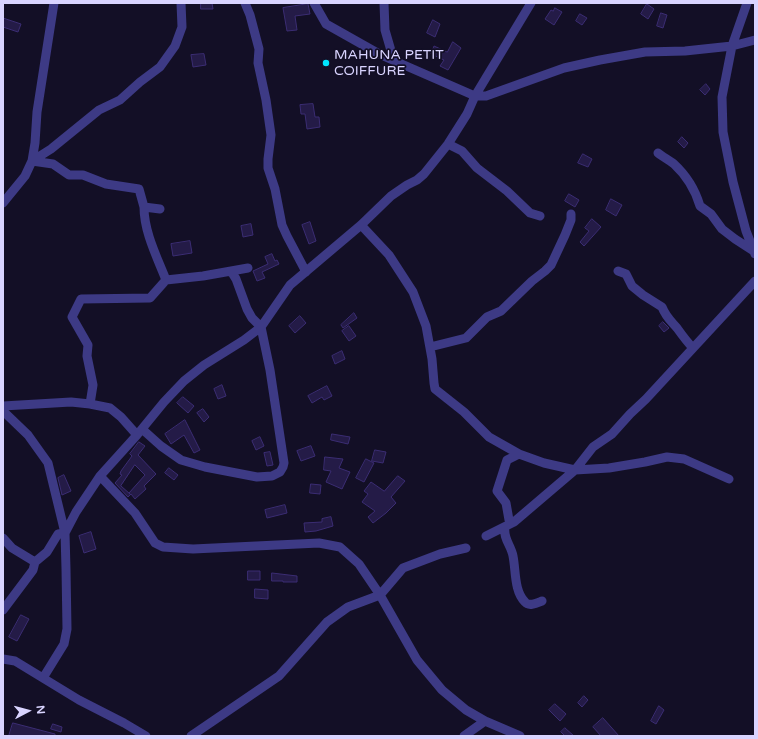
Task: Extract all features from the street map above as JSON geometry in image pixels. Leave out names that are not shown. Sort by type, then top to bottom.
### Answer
[{"type":"street","points":[[3,203],[25,176],[32,161],[37,112],[54,3]]},
{"type":"street","points":[[32,161],[51,149],[99,110],[120,100],[160,67],[175,46],[182,27],[181,3]]},
{"type":"street","points":[[245,3],[250,15],[259,49],[258,63],[266,100],[271,135],[268,168],[275,189],[282,225],[306,272]]},
{"type":"street","points":[[314,3],[326,24],[394,61],[475,96],[486,96],[564,68],[600,60],[645,52],[732,46],[755,40]]},
{"type":"street","points":[[384,3],[385,30],[394,61]]},
{"type":"street","points":[[64,533],[100,476],[184,381],[204,365],[244,340],[261,327],[290,285],[361,225],[391,196],[424,174],[448,144],[467,114],[475,96],[531,3]]},
{"type":"street","points":[[747,3],[732,46],[722,97],[722,132],[733,182],[754,252]]},
{"type":"street","points":[[448,144],[462,151],[477,168],[507,191],[530,213],[540,216]]},
{"type":"street","points":[[658,153],[673,163],[689,180],[696,192],[700,206],[711,214],[722,229],[754,252]]},
{"type":"street","points":[[32,161],[53,164],[69,175],[83,175],[106,184],[139,189],[144,206],[147,230],[166,280]]},
{"type":"street","points":[[144,206],[160,209]]},
{"type":"street","points":[[430,347],[466,338],[487,317],[502,311],[532,281],[545,271],[550,265],[565,235],[571,220],[571,214]]},
{"type":"street","points":[[361,225],[389,255],[413,292],[426,326],[435,389],[464,412],[489,437],[519,454],[544,463],[575,470],[609,468],[667,457],[684,459],[729,479]]},
{"type":"street","points":[[90,404],[93,385],[87,356],[88,345],[72,317],[81,299],[150,298],[166,280],[248,268]]},
{"type":"street","points":[[3,406],[70,402],[110,408],[139,432],[181,460],[205,467],[257,477],[272,476],[280,472],[284,463],[270,370],[261,327],[252,318],[247,309],[236,278],[231,271]]},
{"type":"street","points":[[618,271],[626,274],[632,286],[643,295],[662,307],[665,315],[693,348]]},
{"type":"street","points":[[486,536],[509,525],[575,470],[594,447],[612,434],[755,281]]},
{"type":"street","points":[[3,411],[28,435],[48,463],[64,533],[67,629],[64,644],[43,678]]},
{"type":"street","points":[[519,454],[507,460],[497,491],[506,503],[509,525],[504,534],[513,555],[518,590],[525,603],[529,605],[542,601]]},
{"type":"street","points":[[100,476],[135,513],[155,543],[163,547],[193,549],[319,543],[340,547],[359,564],[380,595],[418,660],[442,690],[466,710],[485,721],[520,736]]},
{"type":"street","points":[[3,610],[33,570],[35,562],[47,552],[58,534],[64,533]]},
{"type":"street","points":[[3,538],[12,548],[35,562]]},
{"type":"street","points":[[190,736],[279,676],[327,622],[348,607],[380,595],[403,568],[440,554],[466,548]]},
{"type":"street","points":[[3,659],[15,661],[79,700],[146,736]]},
{"type":"street","points":[[464,736],[485,721]]},
{"type":"building","points":[[201,3],[212,3],[213,9],[201,9]]},
{"type":"building","points":[[308,4],[310,14],[295,16],[297,30],[287,31],[283,8]]},
{"type":"building","points":[[647,4],[654,9],[648,19],[641,14]]},
{"type":"building","points":[[555,8],[562,12],[554,25],[545,19],[551,10],[553,11]]},
{"type":"building","points":[[661,13],[667,15],[663,28],[657,26]]},
{"type":"building","points":[[580,14],[587,18],[582,25],[576,21]]},
{"type":"building","points":[[3,18],[21,24],[18,32],[3,27]]},
{"type":"building","points":[[433,20],[440,24],[435,37],[427,33]]},
{"type":"building","points":[[453,42],[461,48],[448,70],[440,66],[444,60],[431,54],[434,46],[447,52]]},
{"type":"building","points":[[204,54],[206,65],[193,67],[191,55]]},
{"type":"building","points":[[706,84],[710,89],[705,95],[700,90]]},
{"type":"building","points":[[313,104],[315,117],[319,117],[320,127],[307,129],[305,114],[301,114],[300,105]]},
{"type":"building","points":[[682,137],[688,143],[684,148],[678,142]]},
{"type":"building","points":[[583,154],[592,159],[588,167],[578,163]]},
{"type":"building","points":[[569,194],[579,200],[575,207],[565,201]]},
{"type":"building","points":[[611,199],[622,205],[616,216],[606,210]]},
{"type":"building","points":[[592,219],[601,227],[584,246],[580,242],[589,231],[585,228]]},
{"type":"building","points":[[310,222],[316,241],[309,244],[302,225]]},
{"type":"building","points":[[251,224],[253,235],[243,237],[241,226]]},
{"type":"building","points":[[190,241],[192,253],[173,256],[171,244]]},
{"type":"building","points":[[272,254],[275,261],[277,260],[279,264],[262,272],[265,278],[257,281],[253,271],[268,264],[265,257]]},
{"type":"building","points":[[354,313],[357,318],[343,328],[341,325]]},
{"type":"building","points":[[300,316],[306,323],[295,333],[289,326]]},
{"type":"building","points":[[663,322],[669,328],[664,332],[659,326]]},
{"type":"building","points":[[349,326],[356,336],[349,341],[342,331]]},
{"type":"building","points":[[342,351],[345,359],[335,364],[332,356]]},
{"type":"building","points":[[222,385],[226,396],[218,399],[214,389]]},
{"type":"building","points":[[327,386],[332,396],[324,400],[322,397],[312,403],[308,396]]},
{"type":"building","points":[[183,397],[194,406],[188,413],[177,403]]},
{"type":"building","points":[[203,409],[209,417],[204,422],[197,413]]},
{"type":"building","points":[[185,420],[200,450],[194,453],[184,435],[171,444],[165,434]]},
{"type":"building","points":[[332,434],[350,437],[348,444],[331,440]]},
{"type":"building","points":[[260,437],[264,446],[256,450],[252,441]]},
{"type":"building","points":[[139,442],[145,446],[138,455],[156,474],[144,486],[146,489],[135,499],[131,494],[128,497],[115,483],[122,475],[120,474],[121,471],[132,456],[130,454]],"holes":[[[135,465],[145,475],[129,493],[130,494],[121,486]]]},
{"type":"building","points":[[311,446],[315,456],[301,461],[297,451]]},
{"type":"building","points":[[375,450],[386,452],[383,463],[372,461]]},
{"type":"building","points":[[270,452],[273,465],[267,466],[264,453]]},
{"type":"building","points":[[325,457],[343,459],[339,468],[350,472],[342,489],[326,482],[331,471],[324,470]]},
{"type":"building","points":[[366,459],[374,463],[364,482],[356,478]]},
{"type":"building","points":[[169,468],[178,475],[174,480],[165,473]]},
{"type":"building","points":[[64,475],[71,491],[62,495],[58,478]]},
{"type":"building","points":[[398,476],[405,481],[391,497],[396,503],[373,523],[368,517],[375,511],[362,502],[368,494],[364,491],[371,482],[384,491]]},
{"type":"building","points":[[311,484],[321,485],[320,494],[310,493]]},
{"type":"building","points":[[285,505],[287,513],[267,518],[265,510]]},
{"type":"building","points":[[331,517],[333,526],[316,531],[305,532],[304,523],[322,522],[322,519]]},
{"type":"building","points":[[91,532],[96,549],[84,553],[79,536]]},
{"type":"building","points":[[248,571],[260,571],[260,580],[248,580]]},
{"type":"building","points":[[272,573],[297,576],[297,582],[272,581]]},
{"type":"building","points":[[255,589],[268,590],[268,599],[255,598]]},
{"type":"building","points":[[21,615],[29,619],[17,641],[9,637]]},
{"type":"building","points":[[584,696],[588,700],[582,707],[578,703]]},
{"type":"building","points":[[555,704],[566,714],[560,721],[549,710]]},
{"type":"building","points":[[659,706],[664,710],[656,724],[651,721]]},
{"type":"building","points":[[603,718],[619,736],[601,736],[593,727]]},
{"type":"building","points":[[13,723],[55,734],[55,736],[9,736]]},
{"type":"building","points":[[53,724],[62,727],[61,732],[51,729]]},
{"type":"building","points":[[565,728],[574,736],[565,736],[561,732]]},
{"type":"place","name":"MAHUNA PETIT COIFFURE","points":[[326,63]]}]
